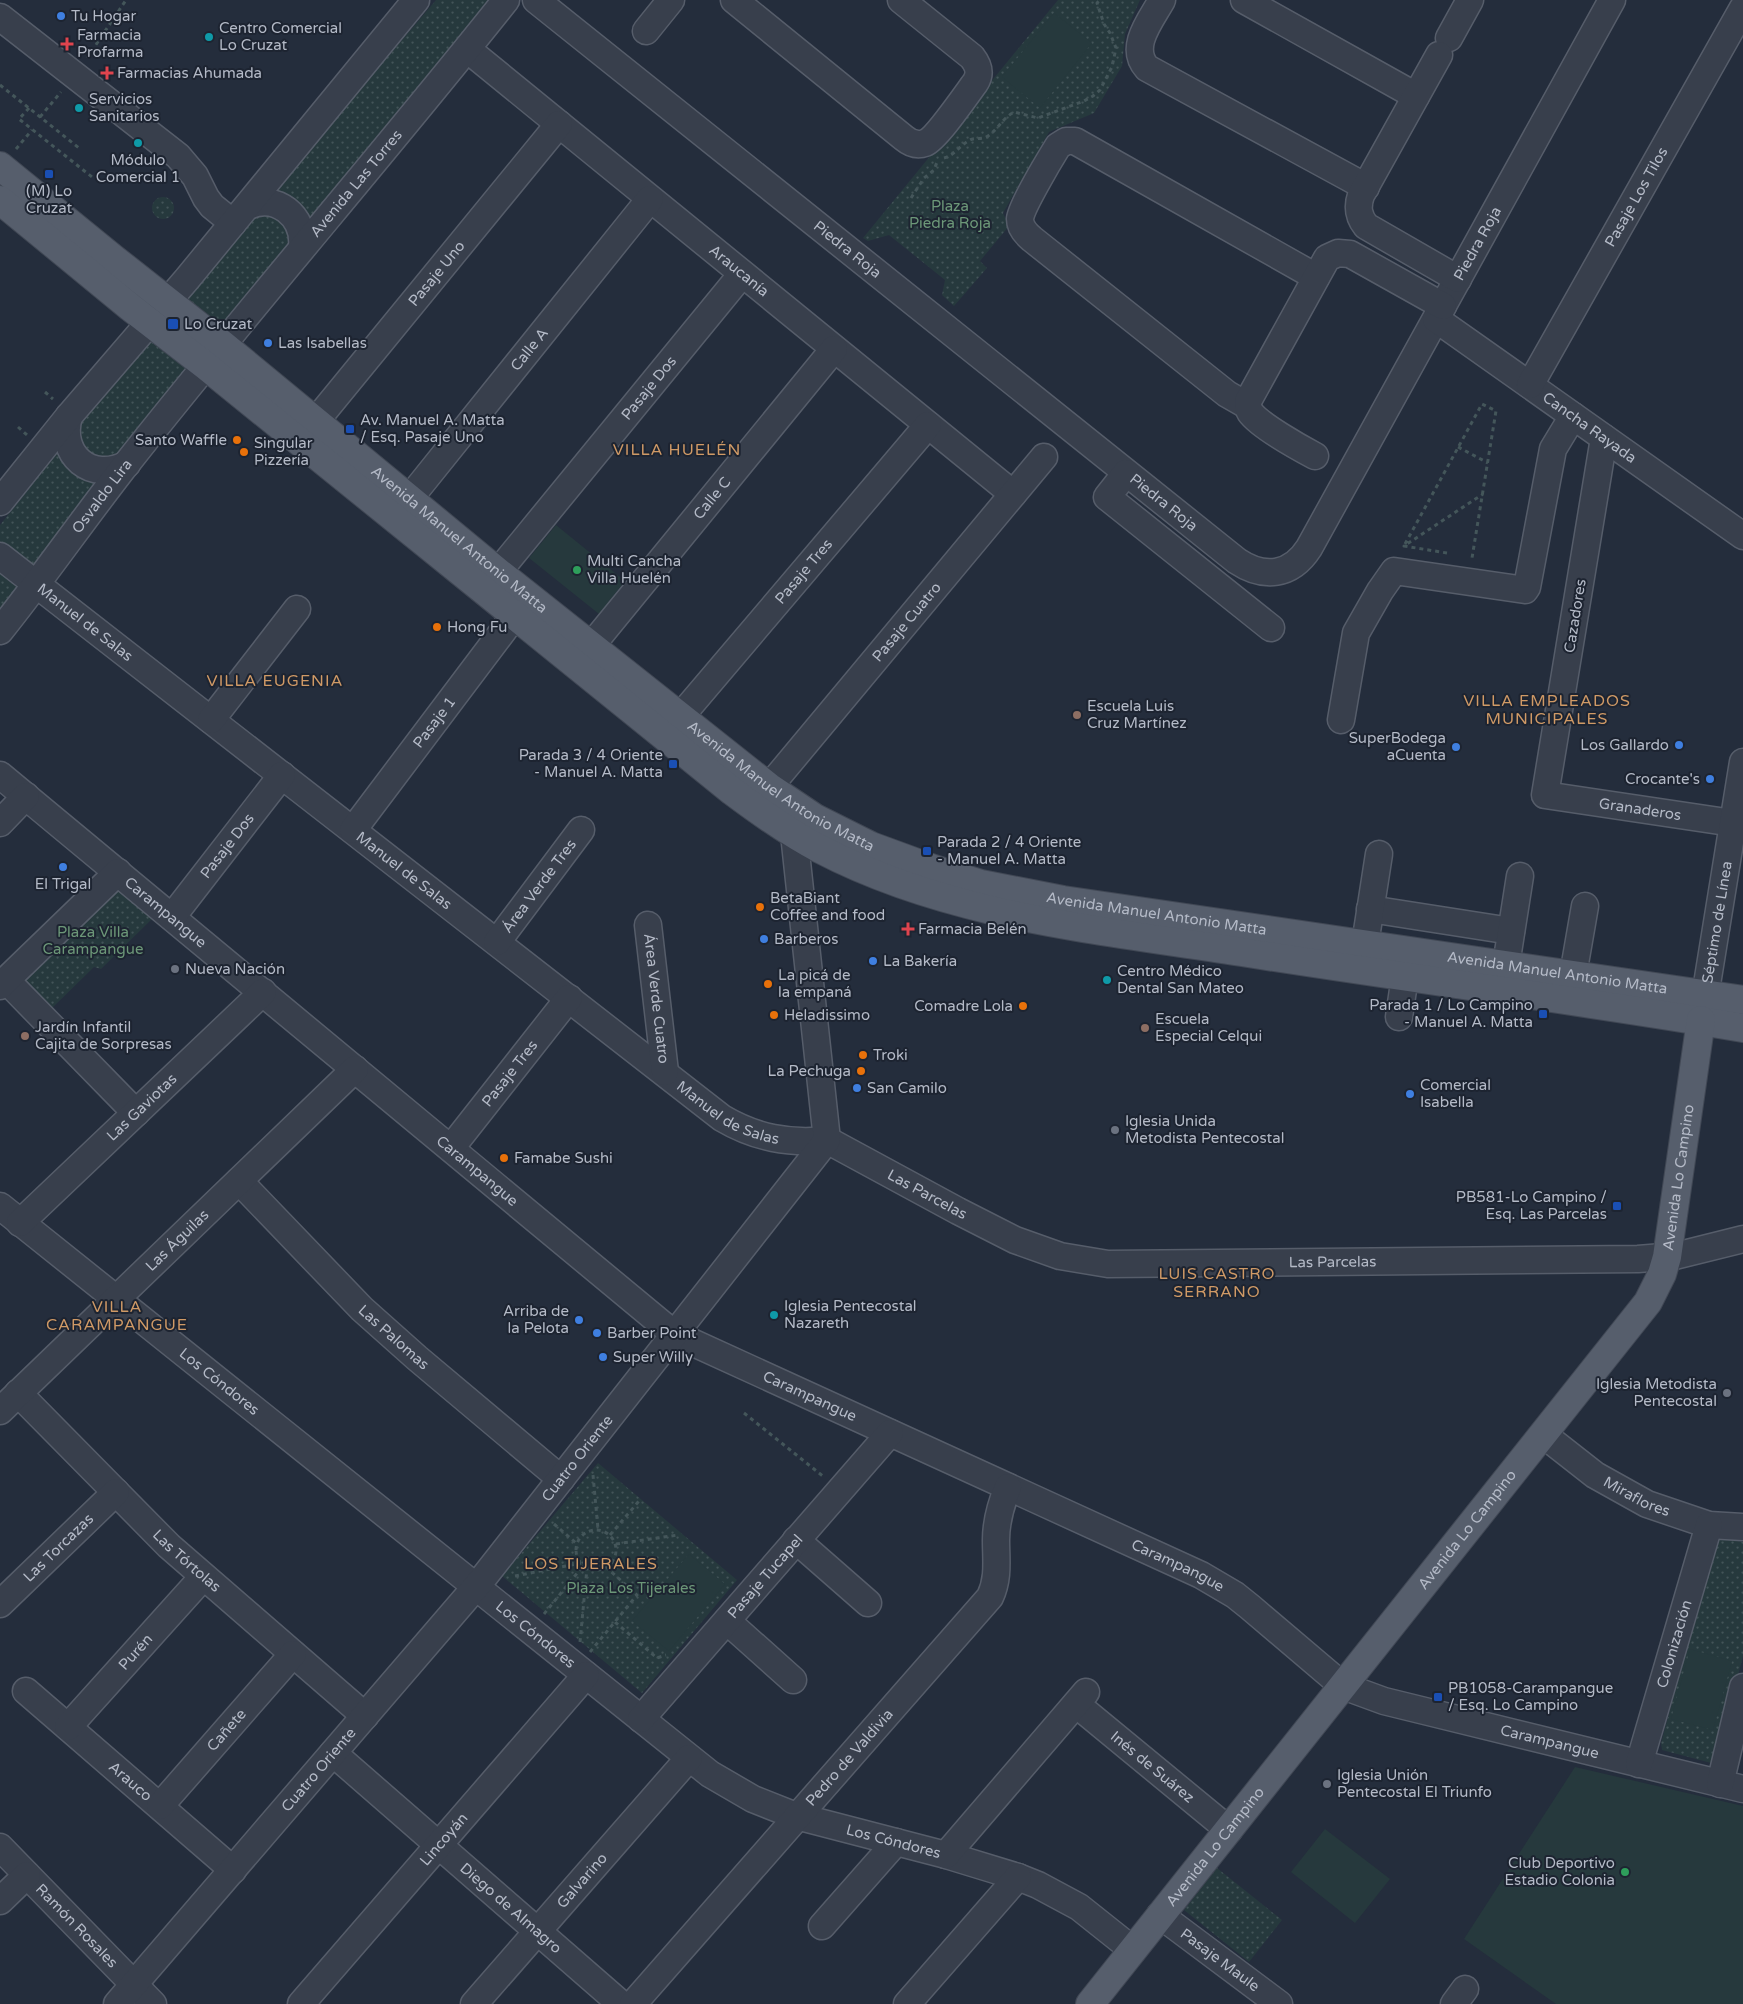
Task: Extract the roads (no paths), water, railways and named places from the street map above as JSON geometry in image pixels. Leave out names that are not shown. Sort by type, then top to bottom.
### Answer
[{"type":"main road","name":"Avenida Manuel Antonio Matta","points":[[0,166],[223,345],[498,572],[680,717],[776,792],[815,818],[858,840],[931,868],[980,884],[1063,900],[1743,1000]]},
{"type":"main road","name":"Avenida Manuel Antonio Matta","points":[[0,200],[732,791],[794,834],[832,855],[883,877],[949,900],[995,912],[1743,1028]]},
{"type":"main road","points":[[776,792],[790,814],[794,834]]},
{"type":"main road","name":"Avenida Lo Campino","points":[[1090,2004],[1642,1312],[1658,1283],[1667,1256],[1701,1020]]},
{"type":"street","points":[[0,502],[69,416],[168,301],[416,0]]},
{"type":"street","name":"Avenida Las Torres","points":[[206,366],[302,247],[467,50],[506,0]]},
{"type":"street","name":"Piedra Roja","points":[[536,0],[1126,473],[1245,566],[1272,573],[1288,569],[1303,557],[1309,548],[1612,0]]},
{"type":"street","points":[[646,31],[671,0]]},
{"type":"street","points":[[734,0],[904,138],[914,144],[920,144],[932,138],[975,84],[978,79],[979,69],[972,58],[901,0]]},
{"type":"street","points":[[1162,0],[1139,44],[1139,56],[1147,68],[1366,187]]},
{"type":"street","points":[[1244,0],[1416,96]]},
{"type":"street","points":[[1458,279],[1366,226],[1362,221],[1358,208],[1361,195],[1444,47],[1463,2]]},
{"type":"street","name":"Pasaje Los Tilos","points":[[1530,385],[1743,8]]},
{"type":"street","points":[[0,17],[178,156],[195,176],[212,206],[240,214],[265,202],[274,203],[287,209],[295,217],[302,236],[302,247]]},
{"type":"street","name":"Araucanía","points":[[467,50],[1012,494]]},
{"type":"street","name":"Pasaje Uno","points":[[315,422],[559,124]]},
{"type":"street","points":[[1248,406],[1250,396],[1316,277],[1075,141],[1066,141],[1058,146],[1023,210],[1021,224],[1032,239],[1227,394],[1248,406],[1255,416],[1279,434],[1315,456]]},
{"type":"street","name":"Calle A","points":[[409,499],[650,199]]},
{"type":"street","name":"Cancha Rayada","points":[[1316,277],[1327,258],[1332,255],[1350,254],[1440,312],[1530,385],[1743,536]]},
{"type":"street","name":"Pasaje Dos","points":[[498,572],[742,274]]},
{"type":"street","name":"Calle C","points":[[591,646],[834,349]]},
{"type":"street","name":"Osvaldo Lira","points":[[0,631],[37,585],[127,464],[206,366]]},
{"type":"street","points":[[69,416],[66,435],[72,453],[85,466],[102,470],[119,468],[127,464]]},
{"type":"street","points":[[1341,720],[1356,633],[1394,571],[1525,590],[1553,449],[1574,416]]},
{"type":"street","name":"Pasaje Tres","points":[[680,717],[928,425]]},
{"type":"street","name":"Cazadores","points":[[1545,795],[1604,438]]},
{"type":"street","name":"Pasaje Cuatro","points":[[776,792],[1044,456]]},
{"type":"street","points":[[1126,473],[1107,497],[1271,628]]},
{"type":"street","name":"Manuel de Salas","points":[[0,556],[722,1118],[750,1133],[786,1141],[807,1142],[827,1140]]},
{"type":"street","points":[[211,720],[297,609]]},
{"type":"street","name":"Pasaje 1","points":[[353,830],[515,615]]},
{"type":"street","name":"Séptimo de Línea","points":[[1705,994],[1743,762]]},
{"type":"street","name":"Carampangue","points":[[0,775],[674,1334],[1201,1575],[1220,1585],[1250,1607],[1343,1686],[1384,1701],[1731,1786]]},
{"type":"street","name":"Pasaje Dos","points":[[172,917],[282,775]]},
{"type":"street","name":"Granaderos","points":[[1545,795],[1733,823]]},
{"type":"street","points":[[0,823],[26,796]]},
{"type":"street","name":"Área Verde Tres","points":[[497,942],[582,830]]},
{"type":"street","points":[[794,834],[827,1140]]},
{"type":"street","points":[[1365,944],[1379,854]]},
{"type":"street","points":[[118,872],[3,983],[136,1113]]},
{"type":"street","points":[[1506,965],[1520,876]]},
{"type":"street","points":[[1573,975],[1585,906]]},
{"type":"street","points":[[1370,909],[1511,931]]},
{"type":"street","name":"Área Verde Cuatro","points":[[648,925],[664,1072]]},
{"type":"street","points":[[1399,1017],[1405,976]]},
{"type":"street","name":"Las Gaviotas","points":[[20,1223],[263,992]]},
{"type":"street","name":"Avenida Lo Campino","points":[[1701,1020],[1705,994]]},
{"type":"street","name":"Pasaje Tres","points":[[451,1148],[569,998]]},
{"type":"street","name":"Las Águilas","points":[[9,1402],[355,1069]]},
{"type":"street","name":"Las Parcelas","points":[[827,1140],[1015,1240],[1052,1254],[1084,1261],[1128,1263],[1631,1259],[1704,1250],[1743,1239]]},
{"type":"street","name":"Cuatro Oriente","points":[[117,2004],[478,1584],[827,1140]]},
{"type":"street","name":"Las Palomas","points":[[239,1181],[368,1314],[417,1358],[561,1479]]},
{"type":"street","name":"Los Cóndores","points":[[0,1206],[478,1584],[531,1630],[689,1758],[733,1788],[774,1808],[796,1816],[946,1855],[1018,1877],[1058,1894],[1080,1907],[1133,1950]]},
{"type":"street","name":"Las Tórtolas","points":[[9,1402],[116,1492],[169,1546],[203,1577],[365,1716]]},
{"type":"street","name":"Pasaje Tucapel","points":[[641,1719],[890,1433]]},
{"type":"street","name":"Miraflores","points":[[1544,1435],[1595,1475],[1647,1504],[1709,1525],[1743,1527]]},
{"type":"street","name":"Pedro de Valdivia","points":[[633,2004],[990,1596],[997,1579],[996,1540],[999,1516],[1008,1487]]},
{"type":"street","name":"Las Torcazas","points":[[0,1604],[116,1492]]},
{"type":"street","name":"Colonización","points":[[1639,1764],[1709,1525]]},
{"type":"street","points":[[796,1540],[868,1603]]},
{"type":"street","name":"Purén","points":[[68,1727],[203,1577]]},
{"type":"street","points":[[726,1620],[793,1680]]},
{"type":"street","name":"Cañete","points":[[160,1806],[293,1654]]},
{"type":"street","name":"Lincoyán","points":[[301,2004],[438,1845],[582,1671]]},
{"type":"street","points":[[1731,1786],[1743,1688]]},
{"type":"street","name":"Arauco","points":[[26,1691],[233,1870]]},
{"type":"street","name":"Inés de Suárez","points":[[946,1855],[1081,1698],[1229,1830]]},
{"type":"street","name":"Diego de Almagro","points":[[333,1753],[620,2004]]},
{"type":"street","name":"Galvarino","points":[[474,2004],[689,1758]]},
{"type":"street","points":[[822,1926],[896,1842]]},
{"type":"street","name":"Ramón Rosales","points":[[0,1847],[153,2004]]},
{"type":"street","points":[[0,1901],[27,1875]]},
{"type":"street","points":[[906,2004],[1018,1877]]},
{"type":"street","name":"Pasaje Maule","points":[[1160,1915],[1280,2004]]},
{"type":"place","name":"Tu Hogar","points":[[61,16]]},
{"type":"place","name":"Centro Comercial Lo Cruzat","points":[[209,37]]},
{"type":"place","name":"Farmacia Profarma","points":[[67,44]]},
{"type":"place","name":"Farmacias Ahumada","points":[[107,73]]},
{"type":"place","name":"Servicios Sanitarios","points":[[79,108]]},
{"type":"place","name":"Módulo Comercial 1","points":[[138,143]]},
{"type":"place","name":"(M) Lo Cruzat","points":[[49,174]]},
{"type":"place","name":"Lo Cruzat","points":[[173,324]]},
{"type":"place","name":"Las Isabellas","points":[[268,343]]},
{"type":"place","name":"Av. Manuel A. Matta / Esq. Pasaje Uno","points":[[350,429]]},
{"type":"place","name":"Santo Waffle","points":[[237,440]]},
{"type":"place","name":"Singular Pizzería","points":[[244,452]]},
{"type":"place","name":"Multi Cancha Villa Huelén","points":[[577,570]]},
{"type":"place","name":"Hong Fu","points":[[437,627]]},
{"type":"place","name":"Escuela Luis Cruz Martínez","points":[[1077,715]]},
{"type":"place","name":"Los Gallardo","points":[[1679,745]]},
{"type":"place","name":"SuperBodega aCuenta","points":[[1456,747]]},
{"type":"place","name":"Parada 3 / 4 Oriente - Manuel A. Matta","points":[[673,764]]},
{"type":"place","name":"Crocante's","points":[[1710,779]]},
{"type":"place","name":"Parada 2 / 4 Oriente - Manuel A. Matta","points":[[927,851]]},
{"type":"place","name":"El Trigal","points":[[63,867]]},
{"type":"place","name":"BetaBiant Coffee and food","points":[[760,907]]},
{"type":"place","name":"Farmacia Belén","points":[[908,929]]},
{"type":"place","name":"Barberos","points":[[764,939]]},
{"type":"place","name":"La Bakería","points":[[873,961]]},
{"type":"place","name":"Nueva Nación","points":[[175,969]]},
{"type":"place","name":"Centro Médico Dental San Mateo","points":[[1107,980]]},
{"type":"place","name":"La picá de la empaná","points":[[768,984]]},
{"type":"place","name":"Comadre Lola","points":[[1023,1006]]},
{"type":"place","name":"Parada 1 / Lo Campino - Manuel A. Matta","points":[[1543,1014]]},
{"type":"place","name":"Heladissimo","points":[[774,1015]]},
{"type":"place","name":"Escuela Especial Celqui","points":[[1145,1028]]},
{"type":"place","name":"Jardín Infantil Cajita de Sorpresas","points":[[25,1036]]},
{"type":"place","name":"Troki","points":[[863,1055]]},
{"type":"place","name":"La Pechuga","points":[[861,1071]]},
{"type":"place","name":"San Camilo","points":[[857,1088]]},
{"type":"place","name":"Comercial Isabella","points":[[1410,1094]]},
{"type":"place","name":"Iglesia Unida Metodista Pentecostal","points":[[1115,1130]]},
{"type":"place","name":"Famabe Sushi","points":[[504,1158]]},
{"type":"place","name":"PB581-Lo Campino / Esq. Las Parcelas","points":[[1617,1206]]},
{"type":"place","name":"Iglesia Pentecostal Nazareth","points":[[774,1315]]},
{"type":"place","name":"Arriba de la Pelota","points":[[579,1320]]},
{"type":"place","name":"Barber Point","points":[[597,1333]]},
{"type":"place","name":"Super Willy","points":[[603,1357]]},
{"type":"place","name":"Iglesia Metodista Pentecostal","points":[[1727,1393]]},
{"type":"place","name":"PB1058-Carampangue / Esq. Lo Campino","points":[[1438,1697]]},
{"type":"place","name":"Iglesia Unión Pentecostal El Triunfo","points":[[1327,1784]]},
{"type":"place","name":"Club Deportivo Estadio Colonia","points":[[1625,1872]]},
{"type":"district","name":"VILLA HUELÉN","points":[[677,450]]},
{"type":"district","name":"VILLA EUGENIA","points":[[275,681]]},
{"type":"district","name":"VILLA EMPLEADOS MUNICIPALES","points":[[1547,710]]},
{"type":"district","name":"LUIS CASTRO SERRANO","points":[[1217,1283]]},
{"type":"district","name":"VILLA CARAMPANGUE","points":[[117,1316]]},
{"type":"district","name":"LOS TIJERALES","points":[[591,1564]]},
{"type":"park label","name":"Plaza Piedra Roja","points":[[950,214]]},
{"type":"park label","name":"Plaza Villa Carampangue","points":[[93,940]]},
{"type":"park label","name":"Plaza Los Tijerales","points":[[631,1588]]}]
